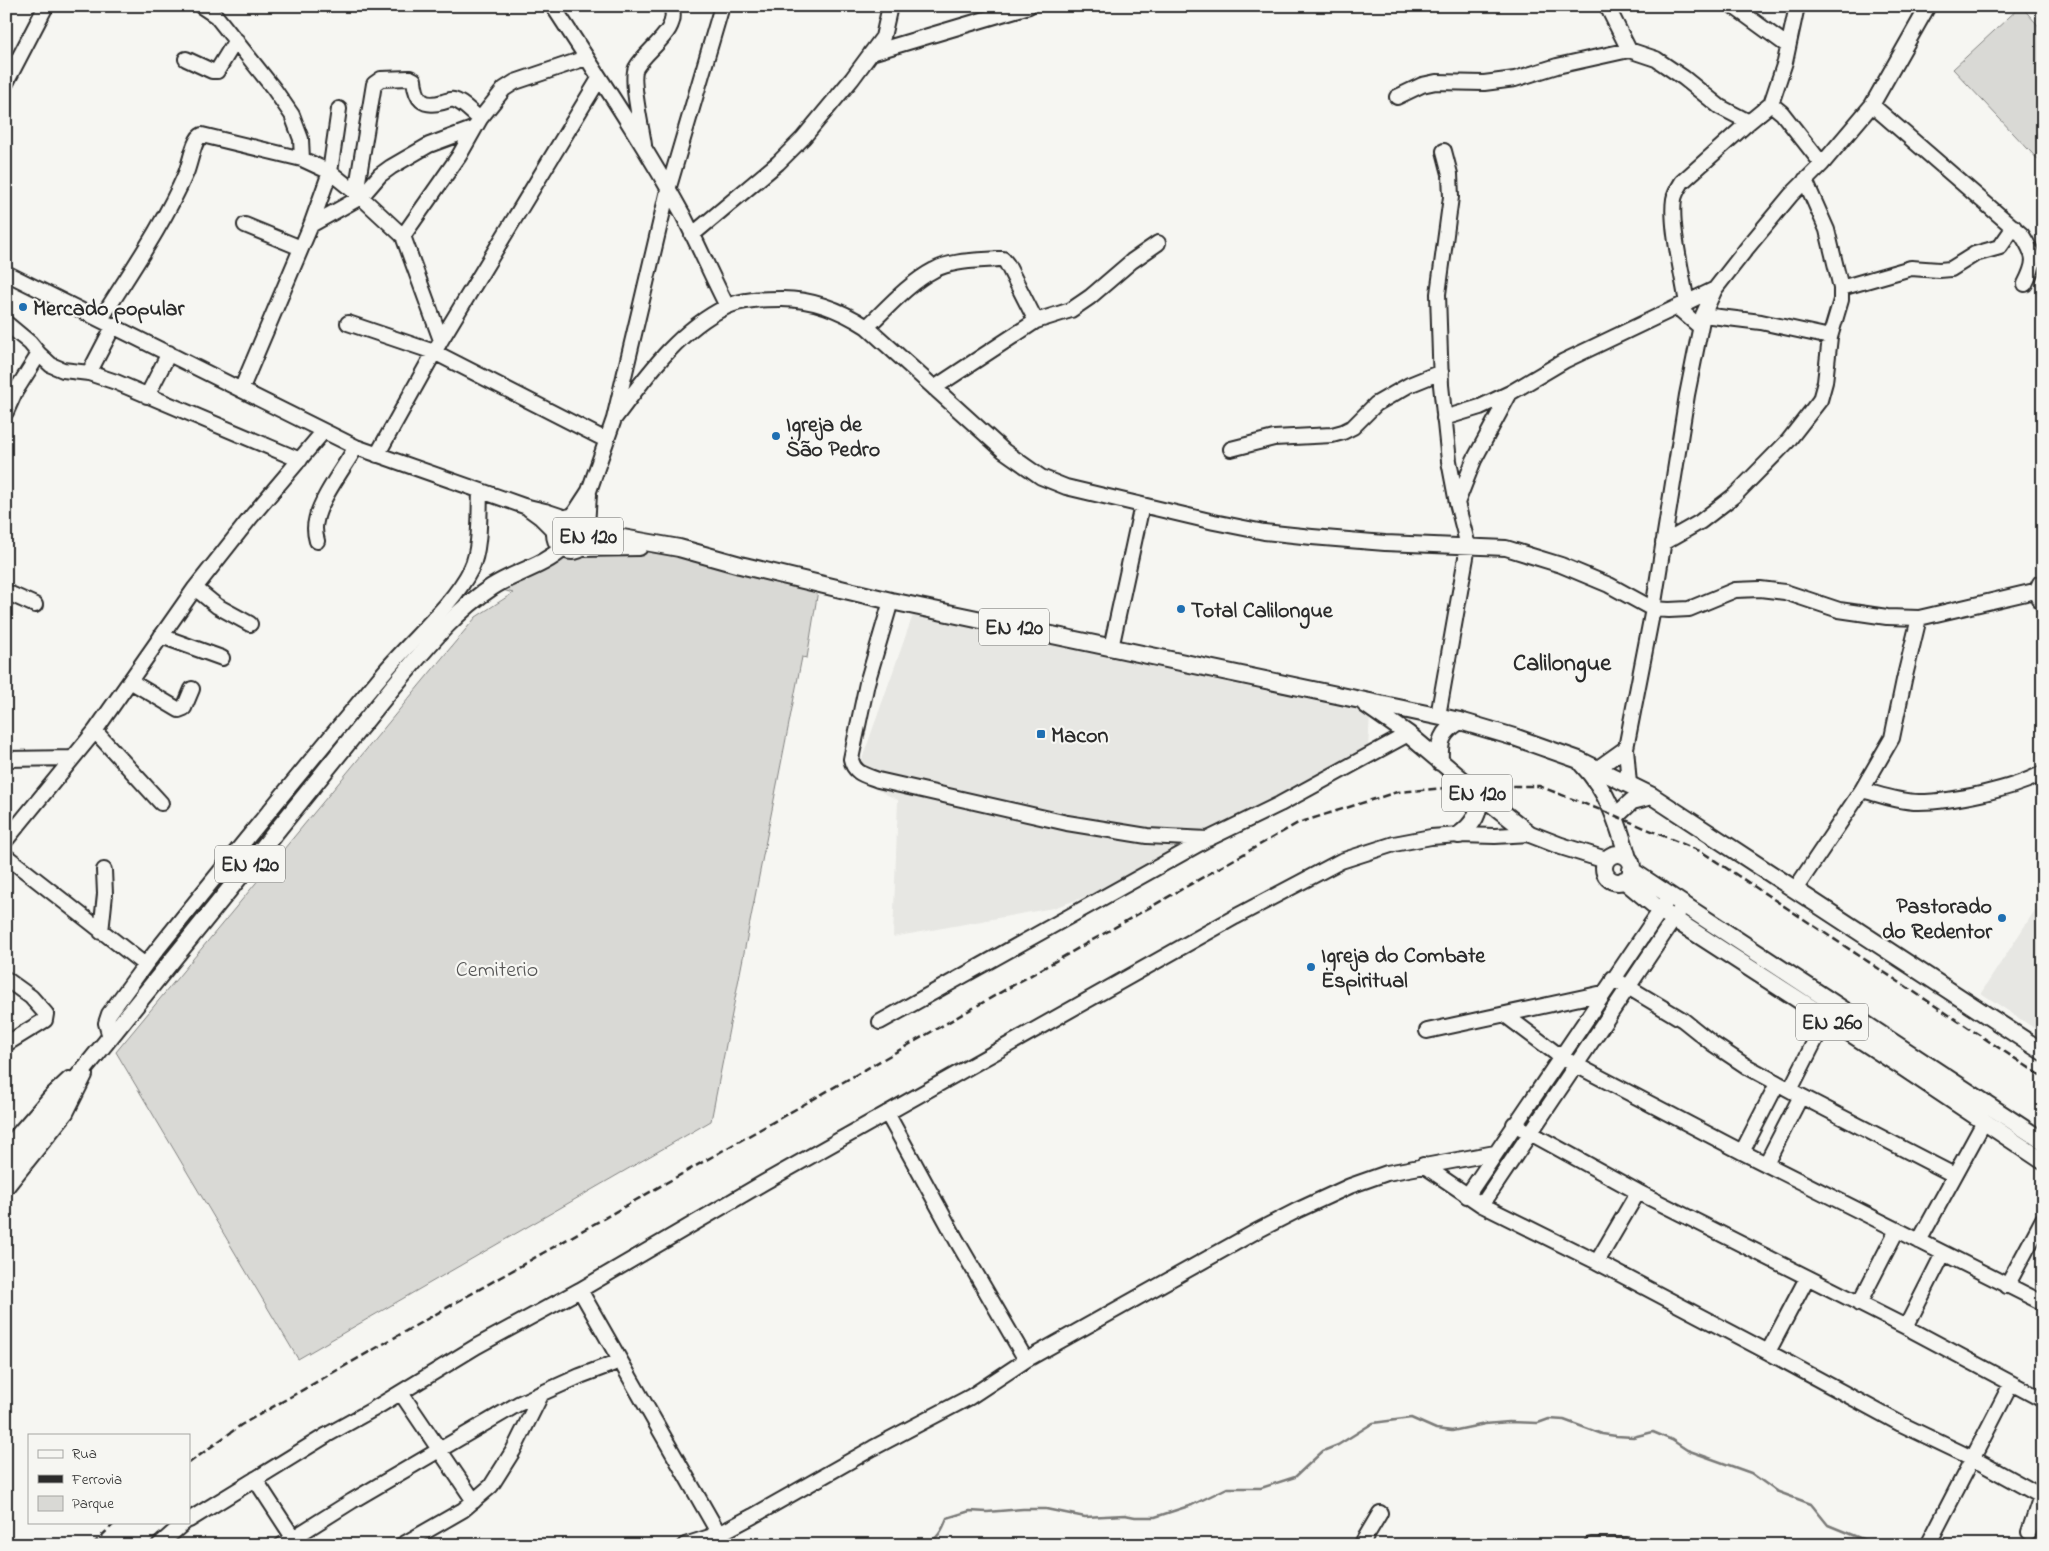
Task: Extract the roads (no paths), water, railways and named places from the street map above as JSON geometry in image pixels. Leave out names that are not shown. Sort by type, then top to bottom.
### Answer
[{"type":"main road","name":"EN 120","points":[[6,1166],[386,695],[440,633],[469,605],[493,587],[551,558],[558,540],[558,524],[569,518],[578,518],[587,527],[617,537],[669,546],[891,601],[1460,721],[1514,737],[1579,760],[1652,796],[1796,888],[2043,1052]]},
{"type":"main road","name":"EN 120","points":[[558,540],[575,551],[588,539],[587,527]]},
{"type":"main road","name":"EN 120","points":[[580,548],[669,546]]},
{"type":"main road","name":"EN 120","points":[[1361,701],[1408,734],[1530,834],[1606,860],[1616,854],[1628,869]]},
{"type":"main road","points":[[1440,762],[1442,738],[1446,730],[1460,721]]},
{"type":"main road","points":[[1579,760],[1600,785],[1616,816],[1628,869],[1615,881],[1607,877],[1604,869],[1606,860]]},
{"type":"main road","points":[[1458,835],[1471,825],[1476,816],[1480,807],[1479,794]]},
{"type":"main road","points":[[1616,816],[1632,800],[1652,796]]},
{"type":"main road","name":"EN 260","points":[[1628,869],[1678,899],[1758,954],[1905,1059],[1984,1122],[2043,1161]]},
{"type":"main road","name":"EN 260","points":[[1628,869],[1660,910],[1826,1019],[1905,1059],[2043,1141]]},
{"type":"main road","points":[[1749,968],[1758,954]]},
{"type":"street","points":[[6,83],[46,6]]},
{"type":"street","points":[[201,6],[216,16],[236,40],[274,89],[292,116],[301,139],[302,159]]},
{"type":"street","points":[[553,6],[668,190],[726,306]]},
{"type":"street","points":[[644,151],[633,80],[636,68],[672,25],[673,12],[671,6]]},
{"type":"street","points":[[587,527],[589,491],[614,419],[668,190],[722,6]]},
{"type":"street","points":[[692,235],[778,163],[803,138],[852,79],[883,36],[890,6]]},
{"type":"street","points":[[871,53],[1029,6]]},
{"type":"street","points":[[1607,6],[1629,50]]},
{"type":"street","points":[[1733,6],[1788,46]]},
{"type":"street","points":[[1797,6],[1785,62],[1771,104],[1682,182],[1674,199],[1674,222],[1682,306],[1702,321],[1762,322],[1830,337]]},
{"type":"street","points":[[1628,784],[1626,748],[1702,321],[1715,290],[1784,202],[1822,164],[1872,105],[1928,6]]},
{"type":"street","points":[[186,59],[212,71],[217,71],[236,40]]},
{"type":"street","points":[[1397,97],[1422,85],[1436,82],[1484,83],[1515,79],[1557,66],[1629,50],[1656,59],[1684,78],[1720,107],[1749,122]]},
{"type":"street","points":[[403,236],[459,156],[477,124],[504,89],[515,82],[586,58]]},
{"type":"street","points":[[358,195],[374,84],[377,81],[381,79],[410,78],[414,80],[417,96],[420,100],[433,104],[450,100],[457,101],[477,124]]},
{"type":"street","points":[[376,455],[438,346],[599,79]]},
{"type":"street","points":[[1771,104],[1782,113],[1822,164]]},
{"type":"street","points":[[1872,105],[2014,227],[2026,242],[2034,261],[2025,284]]},
{"type":"street","points":[[241,390],[311,225],[330,172],[339,109]]},
{"type":"street","points":[[311,225],[358,195],[391,167],[429,145],[477,124]]},
{"type":"street","points":[[101,318],[153,236],[176,194],[199,136],[206,136],[302,159],[330,172],[358,195],[403,236],[438,346]]},
{"type":"street","points":[[1438,716],[1468,546],[1449,461],[1441,372],[1438,294],[1451,197],[1450,174],[1444,151]]},
{"type":"street","points":[[1663,543],[1700,522],[1735,494],[1788,441],[1820,400],[1825,382],[1830,337],[1841,300],[1841,288],[1827,230],[1805,180]]},
{"type":"street","points":[[245,225],[301,248]]},
{"type":"street","points":[[1841,288],[1911,268],[1951,269],[1975,254],[2000,247],[2014,227]]},
{"type":"street","points":[[934,388],[1036,321],[1071,310],[1090,297],[1132,260],[1158,243]]},
{"type":"street","points":[[867,327],[905,292],[934,269],[960,262],[998,259],[1003,259],[1007,264],[1036,321]]},
{"type":"street","points":[[6,273],[101,318],[323,432],[376,455],[524,506],[569,518],[589,491]]},
{"type":"street","points":[[1444,418],[1480,407],[1510,394],[1564,361],[1715,290]]},
{"type":"street","points":[[614,419],[645,378],[670,350],[697,326],[726,306],[758,298],[792,299],[823,304],[847,314],[867,327],[1004,451],[1041,477],[1066,487],[1264,532],[1385,543],[1506,548],[1561,565],[1609,585],[1652,609],[1689,609],[1729,592],[1760,589],[1785,592],[1839,610],[1887,617],[1919,618],[2040,586],[2043,605]]},
{"type":"street","points":[[6,323],[30,343],[51,365],[63,370],[90,373],[116,382],[300,460]]},
{"type":"street","points":[[348,323],[438,346],[606,440]]},
{"type":"street","points":[[90,373],[114,325]]},
{"type":"street","points":[[147,396],[169,353]]},
{"type":"street","points":[[6,412],[18,386],[39,354]]},
{"type":"street","points":[[1231,449],[1274,438],[1324,436],[1343,432],[1353,427],[1376,404],[1409,385],[1441,372]]},
{"type":"street","points":[[1457,502],[1474,460],[1510,394]]},
{"type":"street","points":[[6,840],[95,731],[195,588],[251,517],[323,432]]},
{"type":"street","points":[[317,541],[314,530],[316,519],[324,500],[356,447]]},
{"type":"street","points":[[110,1037],[106,1023],[109,1014],[145,966],[245,839],[397,656],[436,616],[456,592],[472,568],[475,554],[480,491]]},
{"type":"street","points":[[1111,648],[1142,505]]},
{"type":"street","points":[[524,506],[540,517],[558,540]]},
{"type":"street","points":[[195,588],[217,606],[250,624]]},
{"type":"street","points":[[6,592],[35,604]]},
{"type":"street","points":[[891,601],[867,682],[851,759],[852,766],[856,772],[878,780],[1067,824],[1147,836],[1208,839]]},
{"type":"street","points":[[1796,888],[1862,790],[1892,738],[1919,618]]},
{"type":"street","points":[[161,636],[222,658]]},
{"type":"street","points":[[130,681],[179,710],[184,708],[192,689]]},
{"type":"street","points":[[95,731],[161,803]]},
{"type":"street","points":[[880,1022],[1208,839],[1280,804],[1408,734]]},
{"type":"street","points":[[1598,768],[1626,748]]},
{"type":"street","points":[[6,759],[73,758]]},
{"type":"street","points":[[1862,790],[1898,800],[1918,802],[1949,800],[1992,791],[2043,773]]},
{"type":"street","points":[[190,1519],[477,1346],[580,1290],[763,1182],[1235,917],[1341,861],[1394,844],[1458,835],[1495,836],[1530,834]]},
{"type":"street","points":[[6,856],[145,966]]},
{"type":"street","points":[[101,932],[105,894],[104,870]]},
{"type":"street","points":[[1467,1196],[1660,910],[1678,899]]},
{"type":"street","points":[[1482,1205],[1674,918],[1678,899]]},
{"type":"street","points":[[1613,978],[1683,1020],[1713,1044],[1746,1066],[1954,1174]]},
{"type":"street","points":[[6,979],[31,998],[46,1014],[45,1020],[6,1044]]},
{"type":"street","points":[[1427,1031],[1604,993]]},
{"type":"street","points":[[1505,1015],[1576,1066],[1742,1152],[2043,1303]]},
{"type":"street","points":[[1742,1152],[1789,1090],[1826,1019]]},
{"type":"street","points":[[6,1148],[53,1094],[96,1055]]},
{"type":"street","points":[[6,1188],[66,1113],[96,1055]]},
{"type":"street","points":[[1766,1164],[1789,1090]]},
{"type":"street","points":[[887,1113],[957,1241],[1026,1360]]},
{"type":"street","points":[[1919,1241],[1984,1122]]},
{"type":"street","points":[[1514,1124],[1638,1192],[1906,1327],[2043,1400]]},
{"type":"street","points":[[693,1543],[719,1534],[873,1448],[970,1397],[1026,1360],[1255,1232],[1298,1210],[1350,1186],[1378,1176],[1423,1165],[1495,1153]]},
{"type":"street","points":[[1423,1165],[1482,1205],[1597,1262],[1901,1424],[1972,1458],[2042,1496],[2029,1532]]},
{"type":"street","points":[[1597,1262],[1638,1192]]},
{"type":"street","points":[[2007,1286],[2043,1218]]},
{"type":"street","points":[[1859,1304],[1897,1230]]},
{"type":"street","points":[[1906,1327],[1943,1254]]},
{"type":"street","points":[[1768,1352],[1807,1278]]},
{"type":"street","points":[[580,1290],[719,1534]]},
{"type":"street","points":[[256,1479],[291,1542],[439,1450],[518,1404],[580,1376],[620,1361]]},
{"type":"street","points":[[1928,1545],[2011,1384]]},
{"type":"street","points":[[401,1393],[474,1501]]},
{"type":"street","points":[[402,1545],[463,1510],[491,1486],[514,1451],[542,1393]]},
{"type":"street","points":[[1361,1545],[1380,1513]]},
{"type":"street","points":[[159,1545],[183,1524]]},
{"type":"street","points":[[1591,1545],[1627,1545]]},
{"type":"waterway","points":[[926,1545],[939,1534],[947,1518],[970,1511],[1046,1509],[1085,1517],[1125,1515],[1155,1517],[1192,1505],[1227,1488],[1261,1488],[1295,1477],[1323,1451],[1338,1445],[1373,1423],[1411,1418],[1436,1429],[1452,1431],[1485,1424],[1509,1422],[1538,1423],[1549,1419],[1564,1420],[1602,1434],[1616,1436],[1633,1437],[1653,1432],[1672,1440],[1687,1450],[1751,1473],[1776,1491],[1811,1504],[1828,1525],[1877,1545]]},
{"type":"railway","points":[[190,1462],[241,1425],[1298,823],[1397,792],[1470,786],[1539,786],[1702,852],[2043,1077]]},
{"type":"railway","points":[[92,1545],[114,1524]]},
{"type":"place","name":"Mercado popular","points":[[23,307]]},
{"type":"place","name":"Igreja de São Pedro","points":[[776,436]]},
{"type":"place","name":"Total Calilongue","points":[[1181,609]]},
{"type":"place","name":"Macon","points":[[1041,734]]},
{"type":"place","name":"Pastorado do Redentor","points":[[2002,918]]},
{"type":"place","name":"Igreja do Combate Espiritual","points":[[1311,967]]},
{"type":"district","name":"Calilongue","points":[[1562,662]]},
{"type":"park label","name":"Cemiterio","points":[[497,968]]}]
